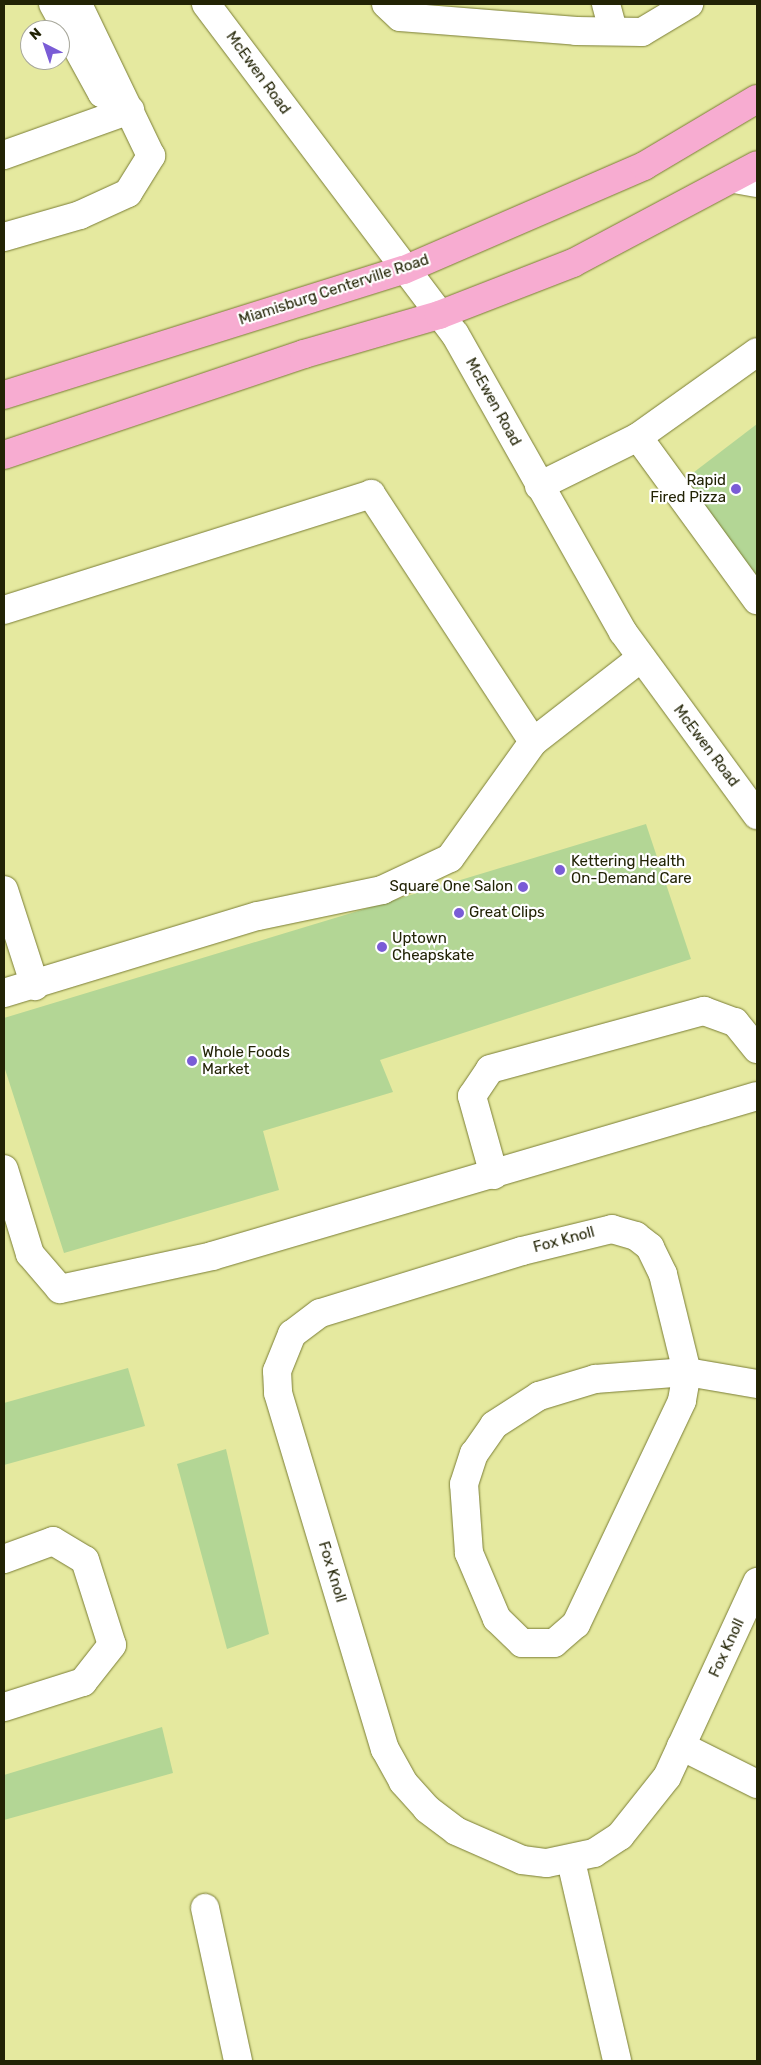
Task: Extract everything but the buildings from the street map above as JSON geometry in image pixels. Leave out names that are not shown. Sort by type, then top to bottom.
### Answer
[{"type":"main road","name":"Miamisburg Centerville Road","points":[[4,394],[404,270],[644,166],[757,99]]},
{"type":"main road","points":[[4,455],[304,354],[439,315],[572,263],[750,176]]},
{"type":"street","points":[[53,4],[102,93],[130,110]]},
{"type":"street","points":[[4,237],[80,215],[128,193],[151,156],[78,4]]},
{"type":"street","name":"McEwen Road","points":[[206,4],[439,315],[476,369],[588,577],[641,658],[757,815]]},
{"type":"street","points":[[386,4],[400,17],[613,32],[642,32],[684,6]]},
{"type":"street","points":[[606,4],[613,32]]},
{"type":"street","points":[[4,155],[130,110]]},
{"type":"street","points":[[539,486],[638,437],[757,352]]},
{"type":"street","points":[[638,437],[757,600]]},
{"type":"street","points":[[4,610],[371,494],[533,742]]},
{"type":"street","points":[[4,993],[34,986],[258,916],[382,890],[450,858],[533,742],[641,658]]},
{"type":"street","points":[[4,890],[34,986]]},
{"type":"street","points":[[494,1175],[472,1096],[490,1070],[704,1011],[735,1022],[757,1048]]},
{"type":"street","points":[[4,1169],[14,1240],[30,1254],[60,1289],[212,1256],[494,1175],[757,1096]]},
{"type":"street","name":"Fox Knoll","points":[[757,1384],[686,1372],[595,1379],[539,1396],[494,1426],[474,1454],[464,1484],[469,1553],[497,1619],[522,1643],[554,1643],[576,1624],[682,1401],[686,1372],[663,1274],[650,1247],[636,1236],[612,1229],[522,1251],[320,1313],[292,1334],[277,1371],[278,1393],[382,1740],[403,1782],[426,1809],[456,1831],[522,1860],[571,1861],[594,1853],[644,1811],[748,1628],[757,1582]]},
{"type":"street","points":[[4,1559],[53,1541],[85,1560],[112,1645],[83,1682],[4,1707]]},
{"type":"street","points":[[681,1746],[757,1784]]},
{"type":"street","points":[[571,1861],[617,2061]]},
{"type":"street","points":[[205,1908],[238,2061]]},
{"type":"place","name":"Rapid Fired Pizza","points":[[736,489]]},
{"type":"place","name":"Kettering Health On-Demand Care","points":[[560,870]]},
{"type":"place","name":"Square One Salon","points":[[523,887]]},
{"type":"place","name":"Great Clips","points":[[459,913]]},
{"type":"place","name":"Uptown Cheapskate","points":[[382,947]]},
{"type":"place","name":"Whole Foods Market","points":[[192,1061]]}]
